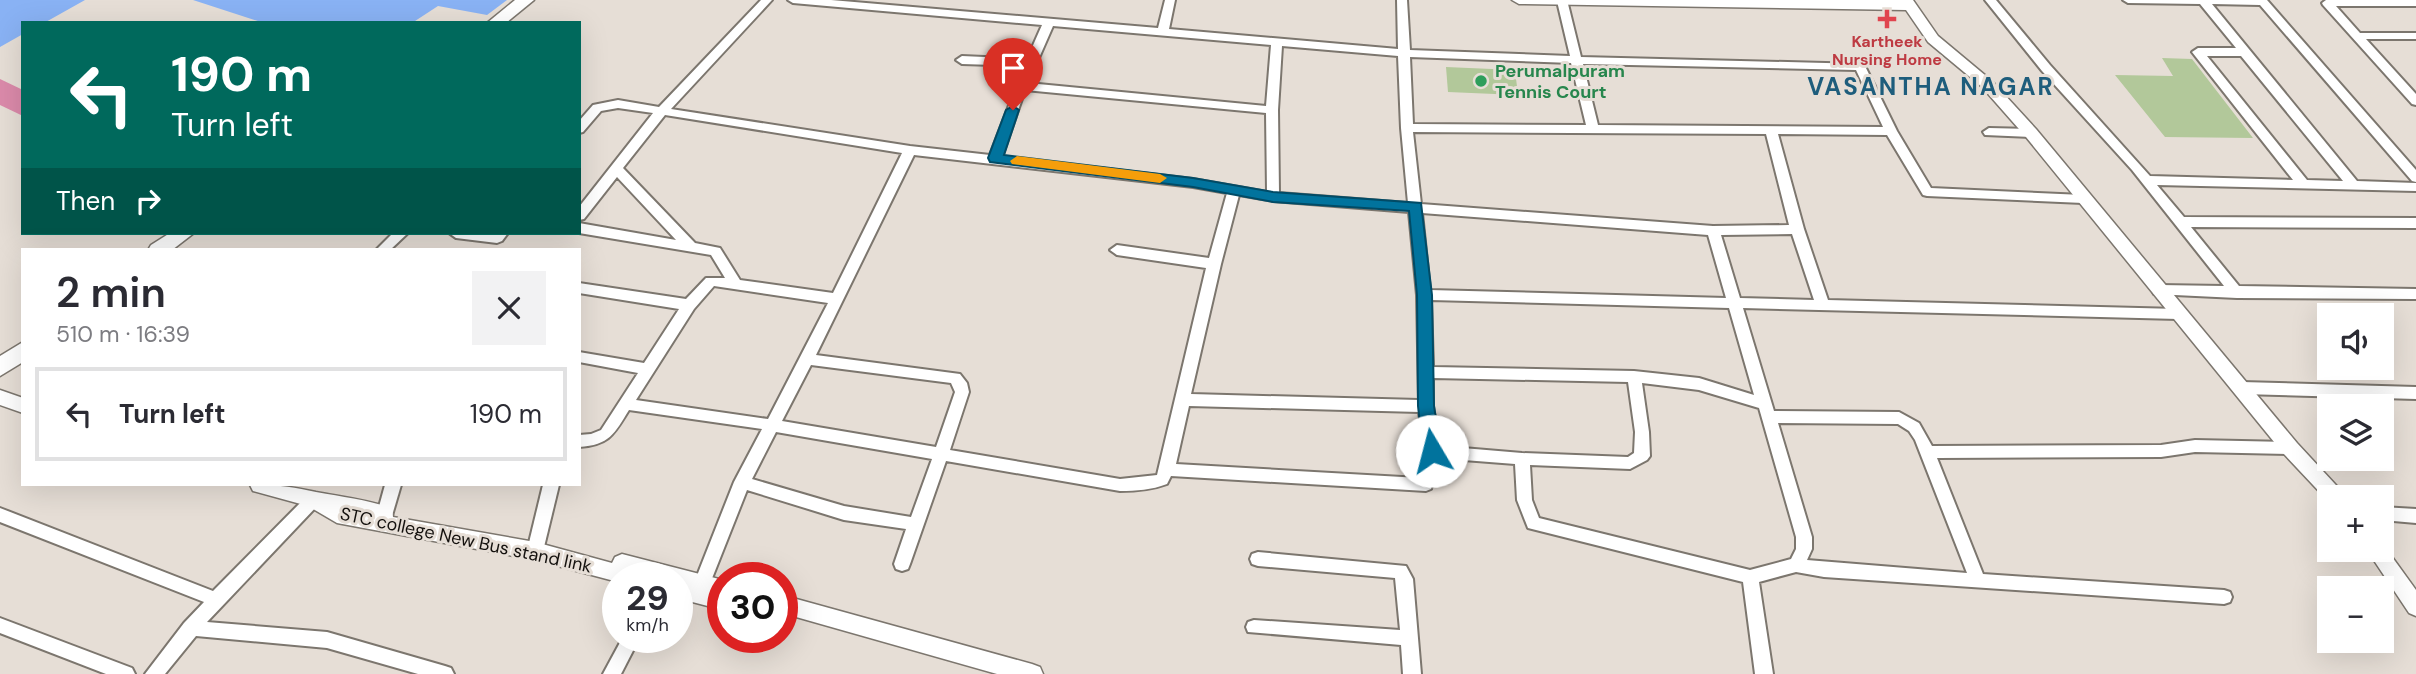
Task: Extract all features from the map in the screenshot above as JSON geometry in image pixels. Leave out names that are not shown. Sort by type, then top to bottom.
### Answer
[{"type":"main road","points":[[498,21],[526,0]]},
{"type":"main road","points":[[511,21],[538,0]]},
{"type":"main road","points":[[161,248],[181,235]]},
{"type":"main road","points":[[175,248],[194,235]]},
{"type":"main road","points":[[0,368],[21,352]]},
{"type":"main road","points":[[0,380],[21,364]]},
{"type":"street","points":[[581,214],[661,112],[767,0]]},
{"type":"street","points":[[793,0],[883,4],[1049,22],[1403,53],[1860,67],[1891,131],[1927,192],[2083,199]]},
{"type":"street","points":[[1163,32],[1170,0]]},
{"type":"street","points":[[1167,470],[1383,485],[1426,485],[1432,451],[1426,406],[1424,295],[1407,128],[1402,0]]},
{"type":"street","points":[[1519,0],[1908,3]]},
{"type":"street","points":[[1711,0],[1908,3]]},
{"type":"street","points":[[1990,0],[2046,68],[2147,180],[2237,293]]},
{"type":"street","points":[[2128,0],[2262,1],[2416,178]]},
{"type":"street","points":[[1562,1],[1593,129]]},
{"type":"street","points":[[2203,1],[2353,186]]},
{"type":"street","points":[[1908,3],[1933,39],[1987,84],[2031,133],[2290,448],[2325,485]]},
{"type":"street","points":[[2416,4],[2327,3],[2416,101]]},
{"type":"street","points":[[995,158],[1021,86],[1049,22]]},
{"type":"street","points":[[2357,36],[2416,36]]},
{"type":"street","points":[[1273,197],[1272,110],[1277,42]]},
{"type":"street","points":[[2245,52],[2198,52],[2303,184]]},
{"type":"street","points":[[962,60],[1031,64]]},
{"type":"street","points":[[1021,86],[1272,110]]},
{"type":"street","points":[[581,127],[597,107],[607,104],[910,150],[1193,183],[1273,197],[1713,231],[1797,229]]},
{"type":"street","points":[[1407,128],[1891,131]]},
{"type":"street","points":[[1771,132],[1797,229],[1824,306]]},
{"type":"street","points":[[1989,132],[2031,133]]},
{"type":"street","points":[[700,590],[742,482],[808,359],[910,150]]},
{"type":"street","points":[[617,169],[691,247]]},
{"type":"street","points":[[2147,180],[2416,187]]},
{"type":"street","points":[[625,404],[772,425],[1120,485],[1147,484],[1162,480],[1167,470],[1214,264],[1234,191]]},
{"type":"street","points":[[2180,222],[2416,223]]},
{"type":"street","points":[[581,228],[715,251],[734,282]]},
{"type":"street","points":[[1713,231],[1804,537],[1804,549],[1796,565]]},
{"type":"street","points":[[384,248],[399,235]]},
{"type":"street","points":[[472,235],[497,238],[499,235]]},
{"type":"street","points":[[1117,250],[1214,264]]},
{"type":"street","points":[[581,441],[593,440],[606,434],[689,305],[711,281],[734,282],[838,299]]},
{"type":"street","points":[[581,288],[689,305]]},
{"type":"street","points":[[2159,290],[2416,294]]},
{"type":"street","points":[[1424,295],[2178,314]]},
{"type":"street","points":[[581,357],[649,369]]},
{"type":"street","points":[[808,359],[955,378],[960,383],[962,392],[902,564]]},
{"type":"street","points":[[1426,372],[1634,377],[1699,384],[1767,411],[1899,418],[1911,422],[1920,434],[1978,581]]},
{"type":"street","points":[[1432,451],[1522,459],[1630,463],[1642,456],[1642,432],[1634,377]]},
{"type":"street","points":[[2242,388],[2416,393]]},
{"type":"street","points":[[0,397],[21,405]]},
{"type":"street","points":[[1183,400],[1426,406]]},
{"type":"street","points":[[1927,452],[2161,451],[2195,446],[2290,448]]},
{"type":"street","points":[[1522,459],[1523,493],[1529,517],[1534,523],[1750,577],[1796,565],[1824,570],[2224,597]]},
{"type":"street","points":[[742,482],[844,513],[915,524]]},
{"type":"street","name":"STC college New Bus stand link","points":[[264,486],[314,499],[337,515],[536,547],[602,568]]},
{"type":"street","points":[[385,514],[393,486]]},
{"type":"street","points":[[536,547],[551,486]]},
{"type":"street","points":[[154,674],[216,599],[314,499],[347,503],[385,514],[604,562]]},
{"type":"street","points":[[0,515],[216,599]]},
{"type":"street","points":[[2394,515],[2416,516]]},
{"type":"street","points":[[1258,559],[1400,570],[1405,579],[1412,674]]},
{"type":"street","points":[[2385,562],[2416,607]]},
{"type":"street","points":[[1750,577],[1764,674]]},
{"type":"street","points":[[693,586],[707,593]]},
{"type":"street","points":[[693,590],[707,590]]},
{"type":"street","points":[[798,608],[1032,674]]},
{"type":"street","points":[[798,620],[991,674]]},
{"type":"street","points":[[0,625],[126,674]]},
{"type":"street","points":[[1254,627],[1409,638]]},
{"type":"street","points":[[190,628],[327,639],[444,674]]},
{"type":"street","points":[[612,674],[623,653]]},
{"type":"green space","points":[[2162,58],[2192,59],[2253,138],[2165,137],[2115,75],[2173,76]]},
{"type":"green space","name":"Perumalpuram Tennis Court","points":[[1446,67],[1515,70],[1518,95],[1448,92]]},
{"type":"water","points":[[0,0],[85,0],[48,21],[21,21],[21,35],[0,47]]},
{"type":"water","points":[[193,0],[507,0],[487,15],[438,6],[415,21],[258,21]]},
{"type":"building","points":[[0,79],[21,89],[21,115],[0,105]]},
{"type":"slow traffic","points":[[1017,161],[1160,178]]},
{"type":"place","name":"Kartheek Nursing Home","points":[[1887,19]]},
{"type":"place","name":"Perumalpuram Tennis Court","points":[[1481,81]]},
{"type":"district","name":"VASANTHA NAGAR","points":[[1931,86]]},
{"type":"route","points":[[1013,110],[995,158],[1193,183],[1273,197],[1416,206],[1424,295],[1426,406],[1432,451]]}]
